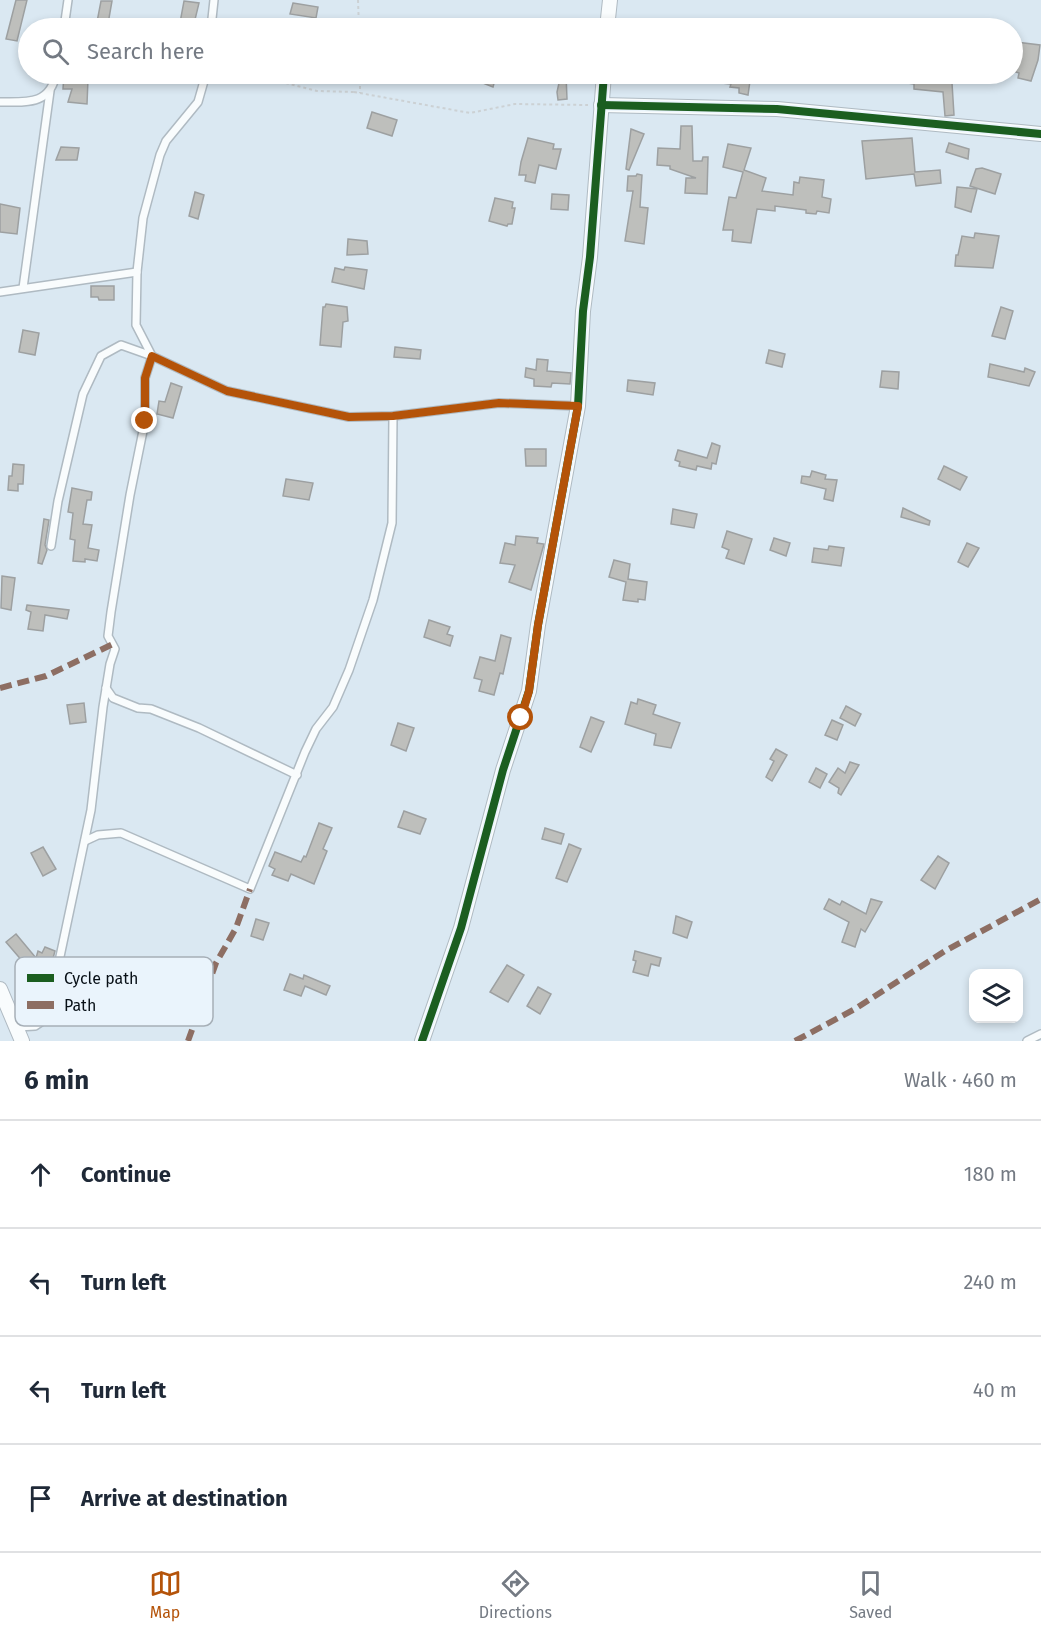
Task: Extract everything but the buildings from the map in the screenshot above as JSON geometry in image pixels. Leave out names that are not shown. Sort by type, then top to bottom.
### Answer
[{"type":"street","points":[[609,18],[610,0]]},
{"type":"street","points":[[422,1041],[461,928],[503,771],[529,691],[538,625],[578,406],[583,311],[590,257],[603,84]]},
{"type":"street","points":[[601,105],[777,109],[1041,134]]},
{"type":"street","points":[[0,989],[15,1023]]},
{"type":"lane","points":[[65,18],[68,0]]},
{"type":"lane","points":[[212,18],[214,0]]},
{"type":"lane","points":[[23,288],[52,84]]},
{"type":"lane","points":[[60,957],[91,810],[106,688],[115,649],[108,636],[111,612],[145,421],[145,378],[152,356],[136,325],[137,272],[143,218],[154,171],[166,141],[198,102],[203,84]]},
{"type":"lane","points":[[0,102],[41,99],[50,91]]},
{"type":"lane","points":[[0,292],[137,272]]},
{"type":"lane","points":[[51,546],[57,501],[83,394],[101,356],[121,345],[152,356],[227,391],[349,417],[393,416],[499,403],[578,406]]},
{"type":"lane","points":[[85,842],[98,835],[121,833],[250,889],[316,729],[333,707],[350,670],[373,600],[392,523],[393,416]]},
{"type":"lane","points":[[106,688],[113,698],[138,708],[151,709],[199,728],[297,774]]},
{"type":"lane","points":[[20,1034],[35,1026]]},
{"type":"lane","points":[[1027,1041],[1041,1034]]},
{"type":"path","points":[[358,0],[359,18]]},
{"type":"path","points":[[290,84],[317,91],[354,93],[360,93],[360,84]]},
{"type":"path","points":[[354,93],[470,113],[515,104],[601,105]]},
{"type":"marked path","points":[[0,688],[46,676],[113,644]]},
{"type":"marked path","points":[[213,971],[236,928],[250,889]]},
{"type":"marked path","points":[[795,1041],[855,1009],[945,951],[1041,899]]},
{"type":"marked path","points":[[188,1041],[193,1026]]},
{"type":"cycle path","points":[[422,1041],[461,928],[503,770],[529,691],[538,625],[578,406],[583,311],[590,257],[603,84]]},
{"type":"cycle path","points":[[601,105],[777,109],[1041,134]]},
{"type":"route","points":[[145,421],[145,378],[152,356],[227,391],[349,417],[393,416],[499,403],[578,406],[538,625],[529,691],[521,718]]}]
